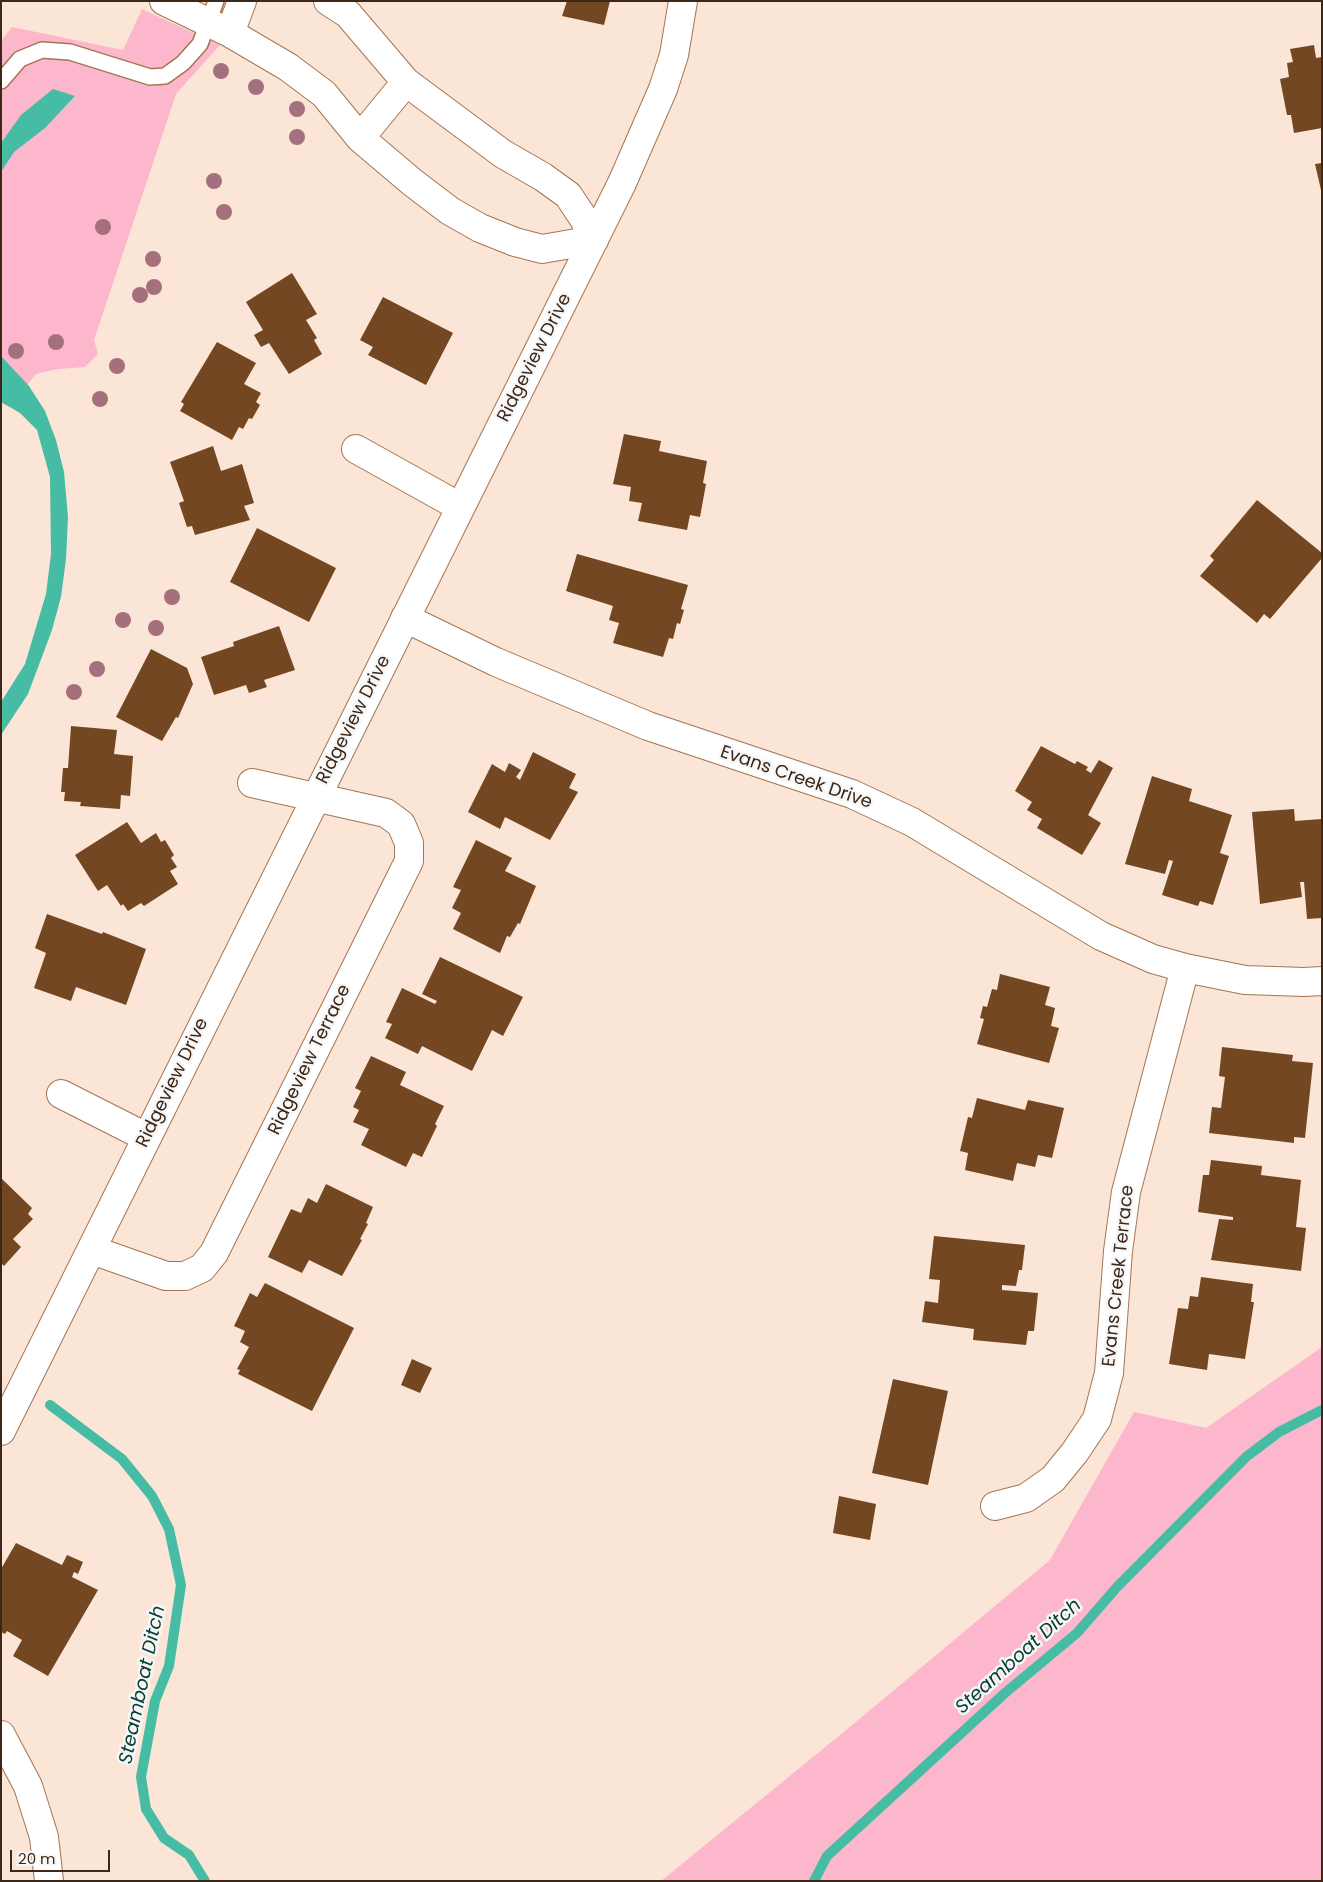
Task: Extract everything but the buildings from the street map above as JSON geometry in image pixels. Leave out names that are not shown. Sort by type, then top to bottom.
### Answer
[{"type":"street","points":[[164,1],[218,19],[288,67],[324,94],[360,138],[442,205],[480,228],[515,242],[542,249],[594,240],[584,219],[568,195],[503,154],[406,82],[348,14],[328,1]]},
{"type":"street","points":[[218,19],[242,1]]},
{"type":"street","name":"Ridgeview Drive","points":[[1,1431],[622,183],[663,89],[674,55],[683,1]]},
{"type":"street","points":[[360,138],[406,82]]},
{"type":"street","points":[[356,449],[460,507]]},
{"type":"street","name":"Evans Creek Drive","points":[[405,618],[496,662],[648,726],[852,794],[912,822],[1101,936],[1154,959],[1185,968],[1245,980],[1322,981]]},
{"type":"street","name":"Ridgeview Terrace","points":[[92,1250],[166,1276],[186,1276],[202,1268],[214,1253],[409,860],[409,843],[400,824],[386,813],[252,783]]},
{"type":"street","name":"Evans Creek Terrace","points":[[995,1506],[1026,1498],[1053,1479],[1075,1452],[1097,1419],[1109,1373],[1118,1251],[1126,1192],[1185,968]]},
{"type":"street","points":[[61,1094],[146,1137]]},
{"type":"street","points":[[1,1735],[28,1786],[44,1837],[49,1881]]},
{"type":"lane","points":[[1,81],[20,58],[42,50],[70,52],[150,77],[165,76],[184,63],[218,19]]},
{"type":"shaded area","points":[[142,9],[220,45],[176,94],[94,340],[98,354],[85,367],[58,369],[36,374],[9,407],[1,402],[1,41],[12,27],[123,50]]},
{"type":"shaded area","points":[[1322,1347],[1322,1881],[661,1881],[1050,1560],[1134,1412],[1206,1428]]},
{"type":"water","points":[[53,89],[75,96],[45,128],[14,152],[1,172],[1,143],[21,115]]},
{"type":"water","points":[[1,356],[29,386],[45,411],[56,440],[64,472],[68,517],[66,559],[61,597],[52,630],[28,694],[1,735],[1,702],[25,664],[46,594],[51,554],[50,477],[37,430],[20,413],[1,402]]},
{"type":"waterway","name":"Steamboat Ditch","points":[[50,1405],[122,1459],[152,1496],[169,1529],[181,1585],[169,1666],[155,1701],[141,1777],[146,1809],[164,1838],[189,1855],[205,1881]]},
{"type":"waterway","name":"Steamboat Ditch","points":[[814,1881],[827,1856],[1005,1693],[1077,1633],[1117,1587],[1246,1457],[1279,1432],[1322,1410]]}]
